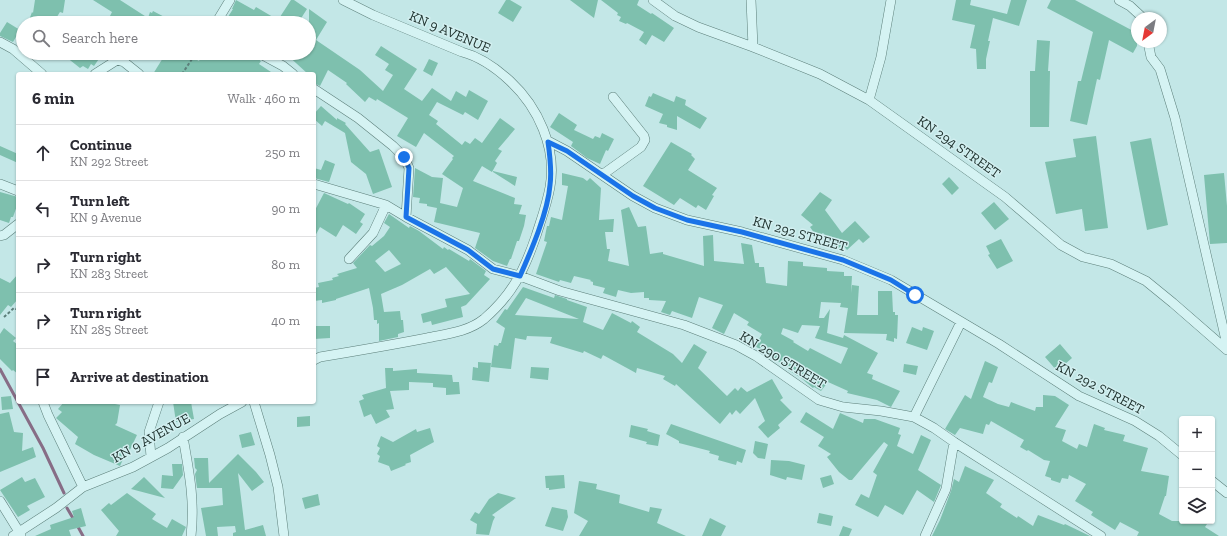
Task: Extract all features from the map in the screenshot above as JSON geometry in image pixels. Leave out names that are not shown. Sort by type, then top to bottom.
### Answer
[{"type":"street","points":[[220,16],[230,0]]},
{"type":"street","name":"KN 9 AVENUE","points":[[316,359],[326,356],[460,331],[483,320],[506,297],[520,276],[544,213],[550,186],[551,161],[548,142],[538,118],[522,92],[497,68],[472,54],[462,52],[373,15],[343,0]]},
{"type":"street","name":"KN 294 STREET","points":[[653,0],[675,16],[698,27],[820,74],[869,100],[993,187],[1061,245],[1083,257],[1111,264],[1146,281],[1227,350]]},
{"type":"street","points":[[751,0],[753,47]]},
{"type":"street","points":[[869,100],[881,57],[891,0]]},
{"type":"street","points":[[1119,0],[1130,6],[1136,12]]},
{"type":"street","points":[[0,42],[16,52]]},
{"type":"street","points":[[1149,48],[1151,57],[1160,69],[1175,118],[1227,345]]},
{"type":"street","points":[[25,60],[40,72]]},
{"type":"street","points":[[98,72],[117,60],[124,62],[136,72]]},
{"type":"street","points":[[272,60],[290,72]]},
{"type":"street","points":[[316,90],[358,118],[393,146],[404,157],[409,168],[406,217]]},
{"type":"street","points":[[602,174],[641,148],[645,140],[644,136],[613,98]]},
{"type":"street","name":"KN 292 STREET","points":[[548,142],[567,151],[633,196],[655,208],[687,220],[742,232],[843,260],[891,280],[1079,396],[1134,422],[1159,436],[1179,453]]},
{"type":"street","points":[[0,184],[16,189]]},
{"type":"street","name":"KN 290 STREET","points":[[316,185],[386,205],[468,250],[493,269],[520,276],[560,291],[684,325],[736,345],[756,356],[820,400],[843,406],[881,411],[914,418],[934,428],[1101,536]]},
{"type":"street","points":[[349,259],[373,233],[386,205]]},
{"type":"street","points":[[0,236],[16,225]]},
{"type":"street","points":[[914,418],[961,322]]},
{"type":"street","points":[[45,404],[48,415],[83,487]]},
{"type":"street","points":[[151,457],[149,432],[158,404]]},
{"type":"street","name":"KN 9 AVENUE","points":[[18,534],[83,487],[132,467],[168,448],[183,437],[238,404]]},
{"type":"street","points":[[255,404],[278,487],[284,536]]},
{"type":"street","points":[[183,437],[192,486],[193,513],[191,536]]},
{"type":"street","points":[[925,536],[946,488],[954,442]]},
{"type":"street","points":[[1215,483],[1227,493]]},
{"type":"street","points":[[0,501],[18,534]]},
{"type":"path","points":[[183,72],[191,60]]},
{"type":"path","points":[[4,317],[14,308],[16,309]]},
{"type":"building","points":[[35,0],[65,0],[63,13],[60,12],[57,16],[31,16],[32,12],[33,13]]},
{"type":"building","points":[[93,0],[120,0],[145,16],[110,16],[112,12]]},
{"type":"building","points":[[236,0],[254,10],[256,7],[271,16],[228,16]]},
{"type":"building","points":[[291,0],[294,0],[307,9],[302,16],[281,16]]},
{"type":"building","points":[[506,0],[510,0],[522,7],[513,22],[498,13]]},
{"type":"building","points":[[570,0],[598,0],[594,18]]},
{"type":"building","points":[[601,0],[639,0],[637,5],[674,28],[664,42],[652,35],[646,45],[639,40],[644,32],[627,23],[626,24],[619,21],[621,17],[617,15],[618,13]]},
{"type":"building","points":[[956,0],[971,0],[970,5],[1007,14],[1011,0],[1027,0],[1019,26],[993,18],[988,41],[990,41],[986,59],[986,69],[977,69],[976,49],[970,48],[975,25],[952,20]]},
{"type":"building","points":[[1051,0],[1075,0],[1131,30],[1131,48],[1136,48],[1133,53],[1109,40],[1100,80],[1097,79],[1087,125],[1070,121],[1078,81],[1081,81],[1093,32],[1047,8]]},
{"type":"building","points":[[309,9],[327,22],[316,40],[316,16],[309,16]]},
{"type":"building","points":[[153,11],[163,16],[149,16],[150,12],[152,13]]},
{"type":"building","points":[[7,22],[16,28],[16,37],[13,42],[0,36],[0,33]]},
{"type":"building","points":[[316,40],[360,70],[383,91],[393,75],[385,70],[389,64],[375,55],[381,46],[417,69],[404,89],[422,101],[432,88],[451,101],[456,91],[466,97],[469,90],[488,101],[478,120],[465,112],[463,115],[437,102],[429,115],[438,121],[436,124],[462,145],[465,141],[470,144],[475,138],[482,143],[500,118],[515,129],[498,149],[502,151],[495,161],[497,163],[492,172],[482,166],[473,181],[515,198],[514,204],[522,205],[519,214],[526,215],[519,241],[517,241],[507,266],[493,261],[475,248],[480,233],[434,222],[437,208],[419,203],[420,198],[413,197],[415,168],[432,177],[443,178],[440,203],[457,207],[463,188],[442,174],[454,156],[424,133],[416,147],[397,136],[408,118],[377,99],[376,101],[369,97],[365,102],[346,84],[347,83],[328,70],[320,86],[316,84],[316,72],[306,72],[293,60],[316,60]]},
{"type":"building","points":[[1037,40],[1050,41],[1048,71],[1050,71],[1049,127],[1030,127],[1030,71],[1035,71]]},
{"type":"building","points":[[429,59],[438,63],[432,76],[423,71]]},
{"type":"building","points":[[70,60],[98,60],[94,66],[91,64],[88,69],[83,66],[80,68]]},
{"type":"building","points":[[162,60],[260,60],[261,61],[259,64],[271,72],[154,72]]},
{"type":"building","points":[[653,93],[674,102],[676,96],[686,100],[685,105],[707,118],[700,129],[677,116],[677,130],[667,127],[667,125],[659,123],[663,114],[645,106],[649,96],[651,97]]},
{"type":"building","points":[[321,106],[337,120],[337,118],[346,123],[345,124],[370,152],[379,149],[392,187],[373,194],[366,174],[351,162],[345,133],[325,121],[322,126],[316,121],[316,112]]},
{"type":"building","points":[[559,113],[577,125],[574,130],[593,139],[595,136],[600,138],[602,133],[614,139],[608,151],[606,150],[600,164],[587,158],[571,146],[573,142],[550,127]]},
{"type":"building","points":[[1096,136],[1108,228],[1085,231],[1082,209],[1056,214],[1045,162],[1076,157],[1073,139]]},
{"type":"building","points":[[1151,138],[1168,225],[1147,230],[1130,142]]},
{"type":"building","points":[[671,142],[692,154],[691,155],[695,159],[688,170],[717,188],[712,195],[714,196],[706,210],[698,205],[696,208],[680,198],[674,205],[643,186]]},
{"type":"building","points":[[0,146],[16,153],[16,162],[0,155]]},
{"type":"building","points":[[325,160],[335,164],[329,182],[316,179],[316,169],[321,170]]},
{"type":"building","points":[[493,172],[517,177],[515,186]]},
{"type":"building","points":[[562,173],[583,178],[587,181],[590,178],[601,188],[599,220],[614,219],[613,232],[605,232],[607,249],[610,249],[608,261],[629,266],[621,210],[629,207],[638,227],[646,226],[650,254],[663,252],[663,254],[704,266],[703,236],[713,235],[714,261],[744,264],[741,243],[752,245],[755,263],[759,263],[759,267],[764,267],[766,283],[787,286],[788,261],[803,262],[803,266],[827,268],[827,271],[844,272],[844,276],[852,276],[851,293],[852,285],[859,286],[857,315],[878,315],[878,291],[892,291],[893,312],[895,312],[895,315],[898,315],[897,339],[894,338],[894,342],[886,340],[887,334],[844,333],[848,308],[840,307],[841,303],[821,302],[819,318],[824,318],[830,309],[827,333],[843,338],[844,335],[878,353],[867,373],[873,375],[872,379],[900,391],[891,407],[877,400],[847,393],[848,391],[828,382],[821,391],[814,387],[813,388],[788,370],[790,369],[755,346],[762,334],[747,325],[749,322],[734,313],[724,334],[712,328],[723,305],[699,297],[692,318],[672,311],[670,315],[661,312],[666,301],[649,300],[649,298],[644,298],[644,292],[631,293],[618,290],[616,297],[603,293],[605,288],[593,285],[593,282],[590,281],[591,280],[574,276],[571,283],[560,280],[559,282],[536,274],[547,242],[544,241],[547,226],[549,226],[551,217],[562,220],[568,186],[562,185]],"holes":[[[802,325],[820,326],[815,338],[848,348],[841,364],[810,348],[808,351],[781,334],[783,328],[798,333]]]},
{"type":"building","points":[[1224,173],[1227,206],[1227,243],[1210,244],[1204,175]]},
{"type":"building","points":[[949,177],[959,188],[952,195],[942,184]]},
{"type":"building","points":[[0,192],[16,196],[16,209],[9,223],[0,220]]},
{"type":"building","points":[[820,192],[832,200],[825,210],[842,233],[855,221],[870,237],[863,243],[859,239],[847,250],[843,245],[838,249],[823,233],[817,237],[810,227],[813,225],[801,215]]},
{"type":"building","points":[[324,193],[348,204],[349,203],[365,214],[360,222],[363,224],[356,234],[343,225],[336,237],[320,227],[316,234],[316,208]]},
{"type":"building","points":[[994,202],[1009,219],[995,230],[981,213]]},
{"type":"building","points":[[389,214],[409,228],[410,226],[419,231],[443,249],[444,247],[448,250],[449,249],[469,261],[470,259],[486,271],[484,275],[490,279],[466,305],[461,307],[463,317],[432,325],[431,321],[423,323],[421,314],[447,307],[445,299],[470,294],[446,267],[434,274],[430,269],[402,285],[381,294],[384,312],[400,311],[401,320],[403,320],[404,332],[398,334],[398,337],[379,341],[379,323],[377,324],[377,320],[374,320],[369,288],[336,300],[322,303],[322,300],[316,301],[316,288],[319,287],[318,283],[333,280],[332,278],[339,276],[337,274],[357,268],[353,263],[370,245],[372,246],[384,236],[390,227],[384,223]],"holes":[[[389,250],[401,264],[385,272],[375,261]]]},
{"type":"building","points":[[1001,239],[1013,261],[997,269],[988,255],[990,254],[986,246]]},
{"type":"building","points":[[16,276],[16,301],[11,307],[8,305],[0,315],[0,278],[10,283]]},
{"type":"building","points":[[523,287],[554,298],[555,295],[587,307],[583,322],[603,330],[612,313],[631,323],[632,321],[640,327],[637,332],[673,354],[682,363],[694,344],[707,352],[698,368],[727,396],[735,388],[738,391],[741,387],[747,392],[772,379],[783,398],[780,400],[792,412],[778,425],[780,428],[768,438],[758,427],[765,421],[755,398],[740,414],[736,410],[732,415],[730,412],[720,424],[676,384],[675,386],[663,379],[665,376],[637,368],[636,373],[603,355],[601,359],[584,351],[583,353],[550,343],[552,337],[527,336],[526,340],[515,338],[511,369],[491,367],[494,345],[498,346],[499,343],[501,343],[505,328],[496,322],[505,309],[507,310]],"holes":[[[526,298],[579,319],[515,315]]]},
{"type":"building","points":[[316,326],[330,326],[330,338],[316,339]]},
{"type":"building","points":[[912,327],[922,331],[923,327],[934,331],[927,350],[906,343]]},
{"type":"building","points":[[4,328],[16,338],[13,341],[16,343],[16,372],[13,370],[12,371],[0,359],[0,334]]},
{"type":"building","points":[[1060,344],[1072,358],[1057,371],[1045,357]]},
{"type":"building","points":[[985,361],[998,367],[992,383],[989,382],[983,397],[1009,407],[1011,402],[1035,411],[1036,407],[1043,407],[1043,395],[1055,396],[1069,405],[1055,427],[1066,430],[1062,441],[1077,449],[1079,444],[1087,447],[1094,424],[1105,428],[1104,430],[1125,435],[1123,441],[1148,448],[1141,471],[1169,476],[1166,496],[1159,514],[1172,521],[1179,521],[1179,524],[1207,524],[1205,527],[1219,536],[1137,536],[1139,532],[1120,522],[1115,530],[1091,515],[1093,512],[1075,501],[1086,484],[1069,475],[1068,479],[1062,478],[1060,483],[1045,476],[1050,461],[1044,460],[1020,447],[1024,440],[991,421],[989,425],[986,424],[983,434],[960,428],[955,435],[945,429],[965,395],[971,399]]},
{"type":"building","points":[[478,362],[491,363],[489,382],[472,380],[473,367],[478,368]]},
{"type":"building","points":[[904,364],[918,366],[916,375],[903,372]]},
{"type":"building","points":[[531,367],[549,368],[548,380],[530,378]]},
{"type":"building","points":[[385,368],[393,368],[393,371],[417,369],[417,373],[452,375],[453,382],[459,382],[460,394],[446,395],[446,388],[433,387],[433,383],[409,382],[409,390],[390,391],[394,409],[386,410],[390,417],[376,424],[371,414],[364,417],[359,401],[364,399],[362,395],[386,388]]},
{"type":"building","points":[[11,396],[13,409],[2,410],[1,397]]},
{"type":"building","points":[[62,404],[120,405],[117,423],[115,425],[137,435],[127,456],[125,455],[120,466],[94,455],[75,444],[78,437],[56,418],[62,412],[58,409]]},
{"type":"building","points":[[173,404],[191,404],[194,419],[176,422]]},
{"type":"building","points":[[9,412],[14,432],[23,433],[22,451],[33,447],[36,457],[0,472],[0,414]]},
{"type":"building","points":[[806,412],[833,429],[840,413],[863,423],[864,419],[875,419],[900,428],[898,434],[901,435],[897,446],[913,454],[921,435],[931,440],[918,470],[941,485],[934,502],[917,490],[903,515],[885,505],[878,517],[855,505],[861,494],[869,498],[877,475],[873,472],[888,445],[884,442],[852,480],[849,480],[839,472],[827,457],[831,454],[818,446],[824,437],[800,422]]},
{"type":"building","points":[[310,416],[310,426],[297,427],[297,417]]},
{"type":"building","points":[[671,424],[746,450],[742,463],[737,461],[736,465],[718,460],[719,456],[709,453],[710,451],[679,443],[679,441],[666,434]]},
{"type":"building","points":[[631,425],[648,429],[647,431],[660,435],[658,446],[646,444],[647,442],[629,437]]},
{"type":"building","points":[[430,428],[434,442],[410,455],[411,462],[391,471],[389,466],[378,462],[380,456],[377,454],[380,448],[377,446],[381,436],[393,442],[416,429],[417,432]]},
{"type":"building","points":[[251,432],[255,445],[242,448],[239,435]]},
{"type":"building","points":[[755,441],[768,444],[765,459],[758,458],[753,453]]},
{"type":"building","points":[[238,454],[264,482],[252,491],[238,473],[245,530],[263,525],[266,536],[233,536],[233,533],[236,532],[235,526],[217,527],[218,536],[206,536],[201,508],[223,505],[222,488],[197,488],[195,474],[197,470],[195,468],[194,458],[208,458],[209,483]]},
{"type":"building","points":[[771,460],[789,461],[805,465],[802,480],[787,477],[786,480],[770,475]]},
{"type":"building","points":[[172,464],[182,464],[183,475],[173,489],[161,488],[162,475],[173,476]]},
{"type":"building","points":[[965,466],[994,480],[986,493],[1002,504],[1000,507],[1017,518],[1018,516],[1033,526],[1038,515],[1064,525],[1065,524],[1090,536],[932,536],[940,520],[954,479],[959,482]]},
{"type":"building","points":[[564,475],[565,488],[549,490],[549,488],[546,488],[545,476]]},
{"type":"building","points":[[831,475],[834,484],[823,488],[820,478]]},
{"type":"building","points":[[22,477],[25,482],[35,478],[45,497],[27,506],[30,510],[18,517],[0,490]]},
{"type":"building","points":[[144,477],[165,498],[131,489]]},
{"type":"building","points":[[579,481],[597,484],[596,489],[620,495],[619,503],[649,512],[650,507],[662,509],[657,523],[686,536],[579,536],[588,521],[574,513]]},
{"type":"building","points":[[127,493],[156,514],[152,519],[167,528],[172,519],[186,527],[182,536],[116,536],[119,531],[101,510],[109,503],[111,505]]},
{"type":"building","points":[[498,493],[516,498],[492,515],[495,517],[489,535],[476,534],[477,524],[470,520],[475,512],[479,514],[489,499]]},
{"type":"building","points":[[318,494],[320,505],[305,509],[302,498]]},
{"type":"building","points":[[552,507],[567,510],[568,517],[563,531],[545,526]]},
{"type":"building","points":[[81,508],[86,526],[69,530],[71,536],[35,536],[51,529],[50,525],[74,517],[72,511]]},
{"type":"building","points":[[819,513],[833,516],[831,526],[817,523]]},
{"type":"building","points":[[710,518],[726,526],[721,536],[702,536]]},
{"type":"building","points":[[843,526],[852,529],[849,536],[839,536]]},
{"type":"waterway","points":[[0,369],[16,398]]},
{"type":"waterway","points":[[19,404],[43,448],[64,493]]},
{"type":"waterway","points":[[67,508],[74,520]]},
{"type":"waterway","points":[[77,525],[83,536]]},
{"type":"route","points":[[404,157],[409,168],[406,217],[468,250],[493,269],[520,276],[530,254],[544,213],[550,186],[551,161],[548,142],[567,151],[633,196],[655,208],[687,220],[742,232],[843,260],[891,280],[915,295]]}]
